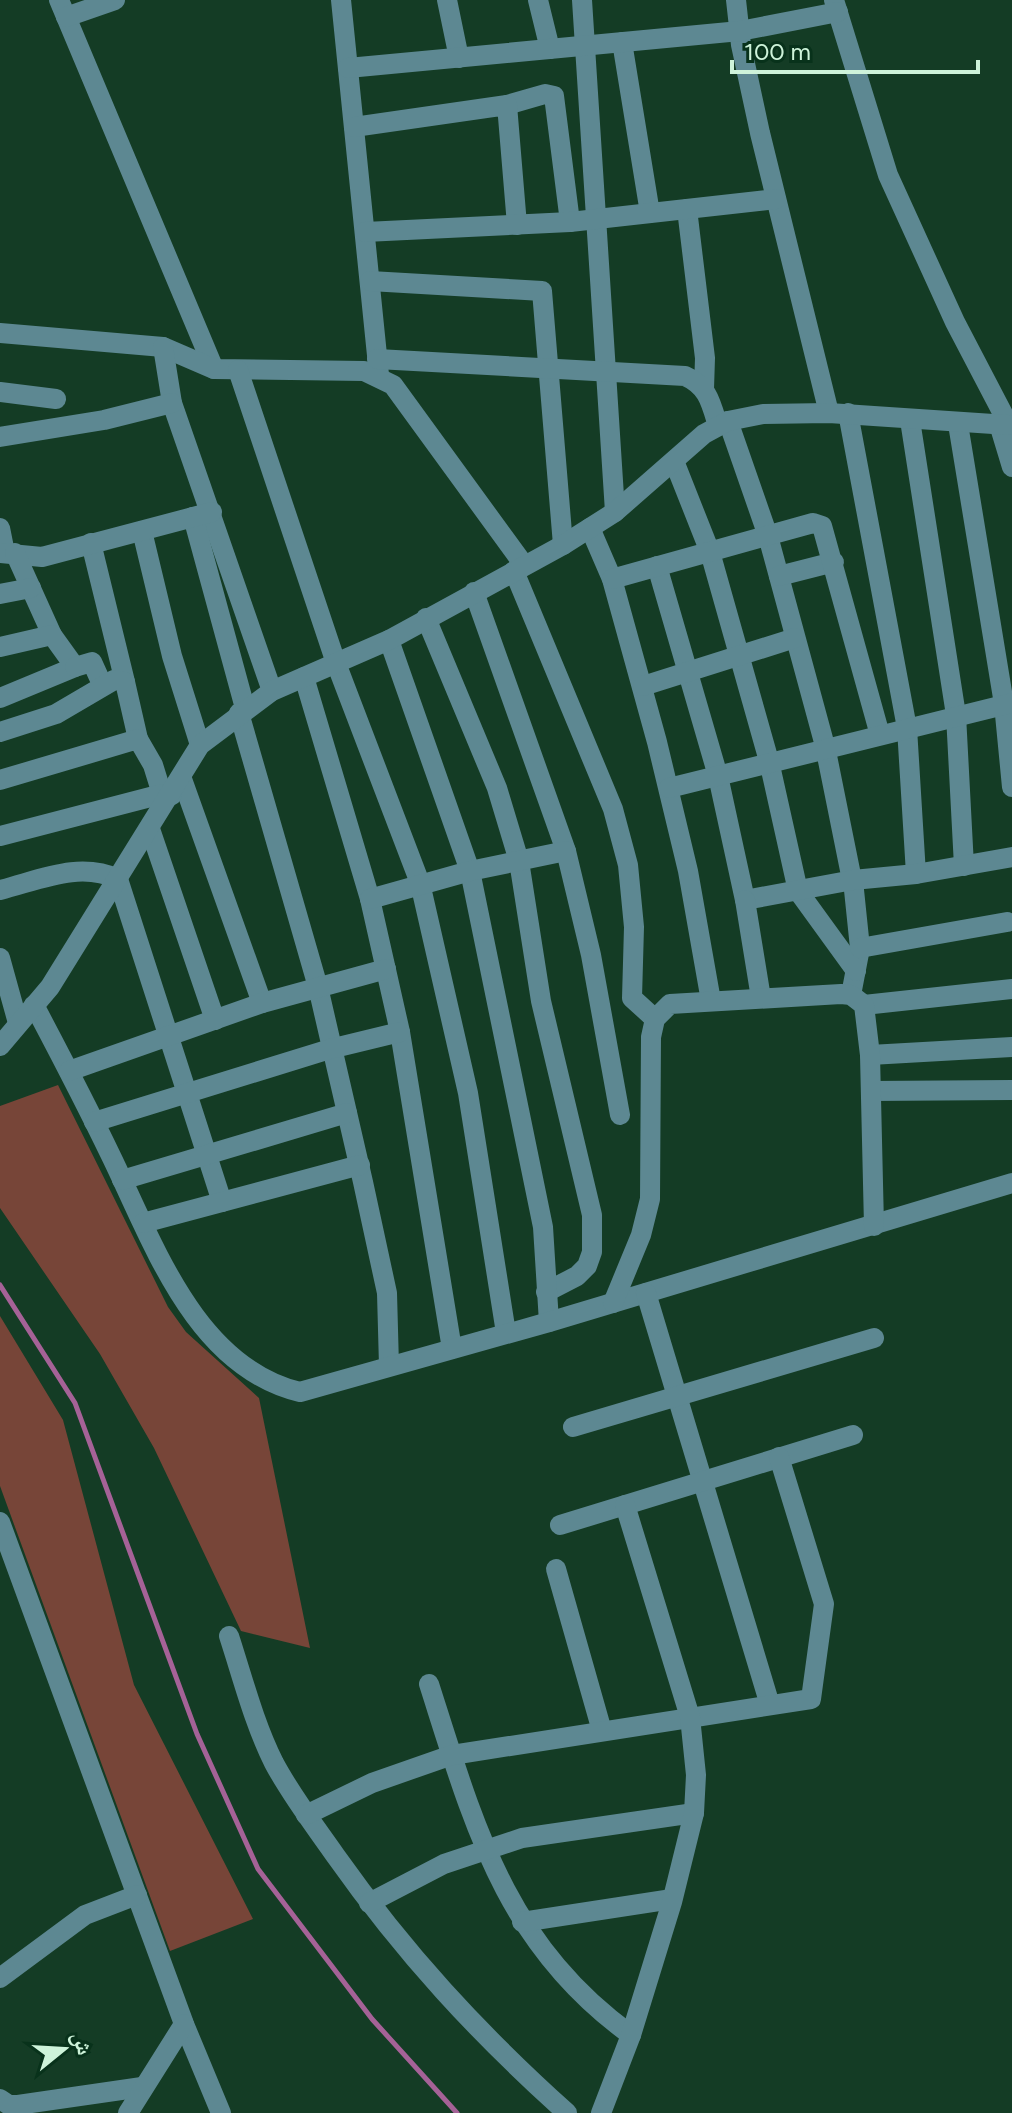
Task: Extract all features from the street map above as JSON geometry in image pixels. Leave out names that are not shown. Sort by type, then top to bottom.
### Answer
[{"type":"street","points":[[115,0],[63,9],[214,369]]},
{"type":"street","points":[[341,0],[378,367],[519,568],[613,809],[628,865],[633,911],[632,998],[655,1019]]},
{"type":"street","points":[[447,0],[459,58]]},
{"type":"street","points":[[538,0],[550,49]]},
{"type":"street","points":[[582,0],[615,512]]},
{"type":"street","points":[[736,0],[776,199],[838,413],[907,728],[916,874]]},
{"type":"street","points":[[348,68],[740,31],[836,6],[888,175],[1006,427],[1012,467]]},
{"type":"street","points":[[622,42],[650,213]]},
{"type":"street","points":[[354,127],[507,105],[545,94],[554,96],[570,222]]},
{"type":"street","points":[[507,105],[517,225]]},
{"type":"street","points":[[365,232],[598,220],[776,199]]},
{"type":"street","points":[[687,209],[705,358],[704,389]]},
{"type":"street","points":[[370,281],[542,291],[563,545]]},
{"type":"street","points":[[0,333],[163,347],[214,369],[549,369],[685,376],[704,389],[723,424],[768,536],[825,746],[853,880],[860,948],[856,971],[858,1000],[870,1055],[874,1226]]},
{"type":"street","points":[[163,347],[172,403],[203,514],[242,710],[318,987],[330,1049],[360,1165],[387,1293],[389,1366]]},
{"type":"street","points":[[238,370],[336,663],[420,883],[468,1093],[506,1333]]},
{"type":"street","points":[[0,392],[56,399]]},
{"type":"street","points":[[0,437],[104,420],[172,403]]},
{"type":"street","points":[[0,1046],[50,987],[200,745],[242,710],[272,691],[389,640],[563,545],[615,512],[704,434],[723,424],[763,414],[838,413],[1006,427]]},
{"type":"street","points":[[910,420],[956,715],[964,866]]},
{"type":"street","points":[[958,424],[1008,703],[1012,787]]},
{"type":"street","points":[[674,461],[710,552],[769,761],[798,891],[856,971]]},
{"type":"street","points":[[7,553],[42,557],[203,514]]},
{"type":"street","points":[[203,514],[272,691]]},
{"type":"street","points":[[612,579],[818,523],[825,529],[880,735]]},
{"type":"street","points":[[0,528],[7,553],[31,588],[52,635],[75,667]]},
{"type":"street","points":[[590,528],[612,579],[643,686],[688,871],[711,1001]]},
{"type":"street","points":[[142,531],[172,656],[200,745]]},
{"type":"street","points":[[91,543],[138,739],[172,789],[262,1003]]},
{"type":"street","points":[[779,576],[834,562]]},
{"type":"street","points":[[657,566],[718,776],[745,900],[761,998]]},
{"type":"street","points":[[0,594],[31,588]]},
{"type":"street","points":[[474,592],[566,851],[591,955],[620,1115]]},
{"type":"street","points":[[426,618],[497,788],[519,861],[541,1001],[592,1215],[592,1252],[587,1266],[577,1276],[546,1292]]},
{"type":"street","points":[[0,647],[52,635]]},
{"type":"street","points":[[643,686],[795,638]]},
{"type":"street","points":[[389,640],[470,871],[543,1227],[549,1322]]},
{"type":"street","points":[[0,698],[92,662],[102,684]]},
{"type":"street","points":[[304,677],[370,899],[400,1032],[452,1349]]},
{"type":"street","points":[[0,732],[56,714],[102,684],[125,682]]},
{"type":"street","points":[[669,788],[825,746],[1008,703]]},
{"type":"street","points":[[0,780],[138,739]]},
{"type":"street","points":[[0,836],[172,789]]},
{"type":"street","points":[[150,829],[215,1020]]},
{"type":"street","points":[[370,899],[420,883],[566,851]]},
{"type":"street","points":[[745,900],[853,880],[916,874],[1012,857]]},
{"type":"street","points":[[0,890],[75,870],[99,871],[118,879],[222,1202]]},
{"type":"street","points":[[860,948],[1007,922]]},
{"type":"street","points":[[0,958],[18,1023]]},
{"type":"street","points":[[69,1071],[262,1003],[386,969]]},
{"type":"street","points":[[613,1303],[641,1235],[650,1199],[651,1037],[655,1019],[670,1004],[761,998],[858,1000],[1012,989]]},
{"type":"street","points":[[34,1005],[143,1223],[191,1311],[248,1371],[278,1387],[300,1392],[549,1322],[1012,1183]]},
{"type":"street","points":[[94,1122],[330,1049],[400,1032]]},
{"type":"street","points":[[870,1055],[1012,1047]]},
{"type":"street","points":[[871,1091],[1012,1090]]},
{"type":"street","points":[[122,1180],[347,1113]]},
{"type":"street","points":[[143,1223],[360,1165]]},
{"type":"street","points":[[646,1293],[770,1705]]},
{"type":"street","points":[[573,1427],[874,1338]]},
{"type":"street","points":[[560,1525],[853,1435]]},
{"type":"street","points":[[306,1815],[372,1783],[452,1755],[811,1699],[824,1604],[779,1457]]},
{"type":"street","points":[[601,2113],[631,2035],[694,1813],[695,1749],[690,1717],[625,1505]]},
{"type":"street","points":[[0,1522],[184,2024],[221,2113]]},
{"type":"street","points":[[556,1569],[602,1731]]},
{"type":"street","points":[[229,1636],[260,1733],[306,1815],[369,1903],[427,1975],[488,2042],[567,2113]]},
{"type":"street","points":[[429,1684],[486,1848],[522,1922],[571,1985],[631,2035]]},
{"type":"street","points":[[369,1903],[444,1864],[486,1848],[562,1830],[694,1813]]},
{"type":"street","points":[[0,1978],[85,1915],[137,1895]]},
{"type":"street","points":[[522,1922],[672,1899]]},
{"type":"street","points":[[128,2113],[184,2024]]},
{"type":"street","points":[[0,2099],[18,2105],[142,2087]]},
{"type":"shaded area","points":[[58,1085],[168,1307],[186,1332],[259,1398],[310,1648],[241,1631],[154,1448],[100,1354],[0,1208],[0,1106]]},
{"type":"shaded area","points":[[0,1316],[63,1420],[134,1685],[253,1919],[170,1951],[0,1486]]},
{"type":"waterway","points":[[0,1285],[75,1403],[197,1734],[258,1869],[372,2019],[457,2113]]}]
